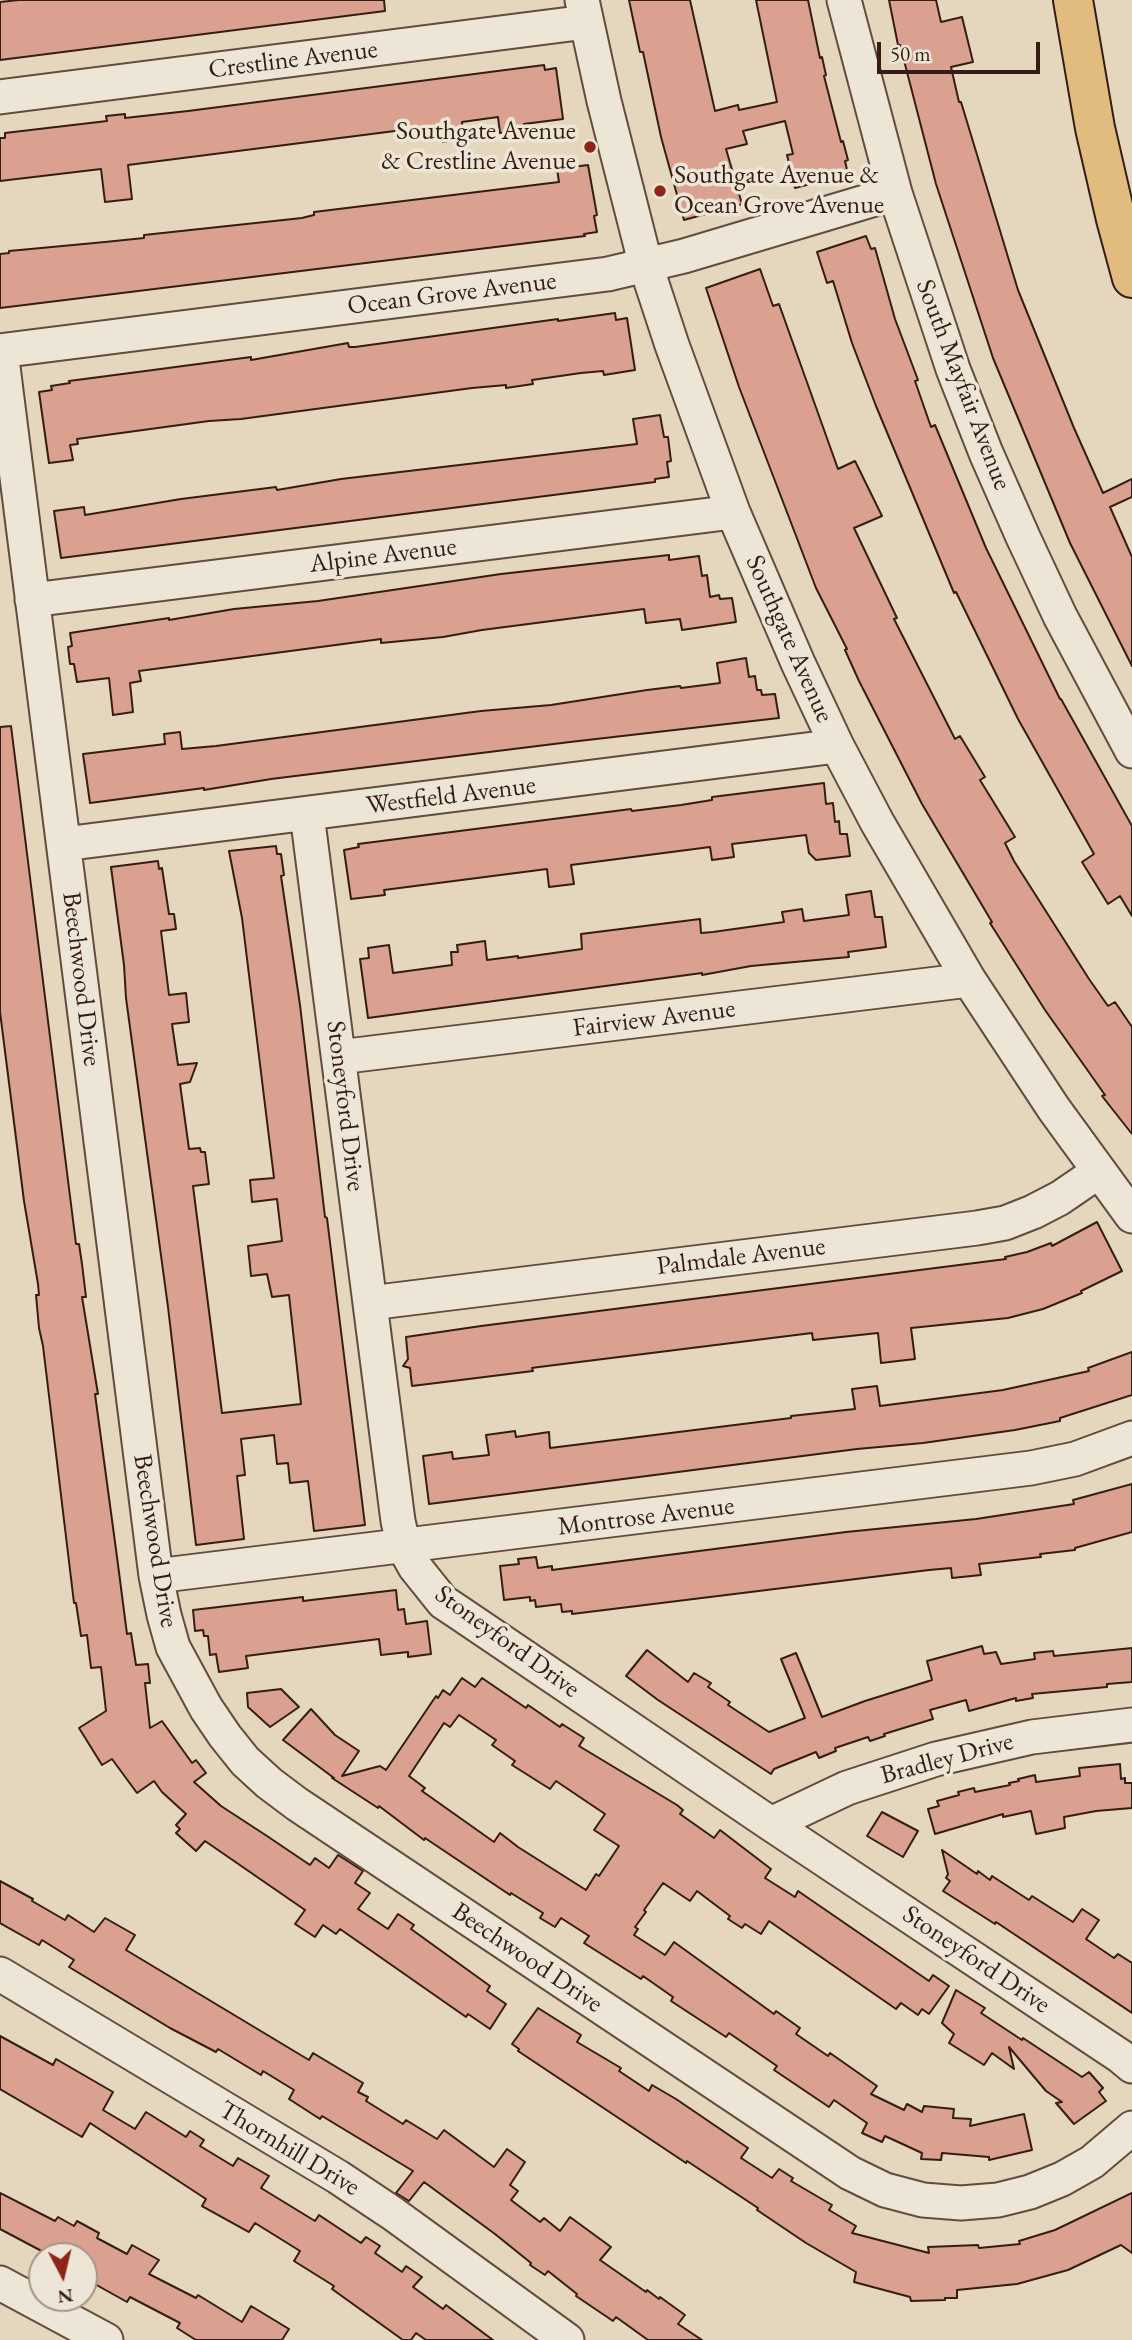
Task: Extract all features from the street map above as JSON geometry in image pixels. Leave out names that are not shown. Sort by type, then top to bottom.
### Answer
[{"type":"main road","points":[[1073,0],[1100,151],[1132,278]]},
{"type":"street","name":"South Mayfair Avenue","points":[[844,0],[895,193],[953,369],[986,453],[1060,616],[1132,751]]},
{"type":"street","name":"Crestline Avenue","points":[[0,97],[584,11]]},
{"type":"street","name":"Southgate Avenue","points":[[584,11],[646,266],[680,368],[763,585],[837,746],[914,887],[1009,1042],[1098,1172],[1132,1216]]},
{"type":"street","name":"Ocean Grove Avenue","points":[[1,351],[608,274],[646,266],[895,193]]},
{"type":"street","name":"Beechwood Drive","points":[[1,351],[156,1576],[163,1615],[173,1647],[188,1679],[225,1737],[268,1783],[850,2173],[885,2190],[923,2200],[961,2203],[998,2200],[1030,2192],[1062,2179],[1092,2162],[1132,2128]]},
{"type":"street","name":"Alpine Avenue","points":[[32,600],[733,512]]},
{"type":"street","name":"Westfield Avenue","points":[[64,844],[837,746]]},
{"type":"street","name":"Stoneyford Drive","points":[[307,814],[398,1521],[404,1547],[415,1567],[443,1602],[1132,2066]]},
{"type":"street","name":"Fairview Avenue","points":[[339,1057],[969,980]]},
{"type":"street","name":"Palmdale Avenue","points":[[370,1303],[1005,1223],[1060,1198],[1098,1172]]},
{"type":"street","name":"Montrose Avenue","points":[[156,1576],[1031,1468],[1075,1458],[1132,1438]]},
{"type":"street","name":"Bradley Drive","points":[[771,1824],[847,1788],[936,1759],[1032,1737],[1132,1725]]},
{"type":"street","name":"Thornhill Drive","points":[[0,1974],[338,2177],[567,2340]]},
{"type":"street","points":[[0,2283],[106,2340]]},
{"type":"building","points":[[384,0],[385,11],[0,60],[0,2]]},
{"type":"building","points":[[629,0],[690,0],[715,111],[738,105],[739,110],[777,102],[756,0],[808,0],[826,75],[824,76],[848,160],[845,161],[848,174],[795,188],[787,155],[793,154],[785,121],[743,131],[747,144],[726,149],[742,204],[684,220],[661,137]]},
{"type":"building","points":[[889,0],[936,0],[941,22],[962,17],[973,62],[951,67],[959,102],[1018,290],[1103,493],[1132,479],[1132,497],[1110,507],[1132,557],[1132,666],[1070,543],[993,358],[936,184],[898,45]]},
{"type":"building","points":[[544,65],[545,70],[556,68],[563,119],[524,124],[525,130],[500,133],[498,117],[462,122],[463,139],[443,142],[442,125],[128,165],[132,199],[105,202],[101,169],[0,181],[0,138],[5,138],[5,133],[107,121],[106,116],[125,114],[125,118],[188,111]]},
{"type":"building","points":[[588,165],[597,215],[594,216],[597,232],[584,234],[585,236],[0,308],[0,254],[9,251],[144,238],[144,235],[302,218],[314,215],[314,212],[559,182],[557,169]]},
{"type":"building","points":[[866,236],[871,249],[875,248],[895,319],[918,380],[915,381],[931,427],[935,425],[986,548],[1060,699],[1132,826],[1132,916],[1120,896],[1108,904],[1082,862],[1094,854],[1018,719],[956,592],[954,593],[876,406],[852,343],[833,281],[827,283],[817,252]]},
{"type":"building","points":[[760,269],[773,306],[779,304],[838,469],[855,461],[882,516],[854,528],[897,618],[894,619],[955,739],[960,736],[985,777],[980,780],[1015,837],[1005,843],[1014,861],[1108,1006],[1115,1002],[1132,1027],[1132,1134],[1102,1096],[1105,1095],[1045,1010],[990,923],[992,922],[922,804],[859,681],[845,650],[847,649],[816,588],[739,387],[706,288]]},
{"type":"building","points":[[615,313],[616,320],[627,318],[635,370],[604,375],[603,371],[581,373],[532,380],[533,384],[506,388],[506,385],[472,388],[77,439],[78,444],[70,445],[73,460],[49,463],[39,392],[52,390],[51,386],[70,383],[69,381],[251,357],[251,360],[348,343],[349,347],[355,347]]},
{"type":"building","points":[[660,415],[664,437],[668,437],[671,461],[667,462],[669,477],[655,479],[655,482],[61,558],[54,511],[84,507],[85,515],[181,499],[276,487],[277,490],[341,479],[637,444],[633,419]]},
{"type":"building","points":[[669,555],[669,560],[699,556],[702,576],[707,575],[710,597],[719,595],[720,599],[732,598],[736,622],[682,630],[680,619],[646,623],[644,609],[443,637],[381,643],[381,639],[139,671],[141,681],[130,683],[133,712],[113,715],[109,678],[77,682],[74,664],[70,664],[70,633],[501,574]]},
{"type":"building","points":[[746,658],[749,677],[755,676],[757,690],[761,690],[762,695],[775,694],[779,718],[90,803],[83,754],[165,744],[164,734],[180,732],[182,749],[216,746],[481,711],[551,705],[647,690],[720,683],[717,663]]},
{"type":"building","points":[[11,726],[76,1244],[79,1244],[82,1264],[86,1297],[82,1297],[98,1394],[95,1394],[127,1634],[131,1633],[136,1665],[148,1664],[150,1683],[145,1683],[150,1728],[162,1721],[192,1763],[196,1760],[206,1773],[194,1782],[221,1806],[310,1865],[315,1858],[329,1868],[338,1855],[363,1871],[355,1883],[370,1893],[358,1909],[388,1929],[398,1914],[414,1925],[411,1929],[490,1986],[487,1991],[506,2004],[490,2029],[468,2014],[466,2017],[340,1929],[336,1934],[323,1925],[315,1937],[295,1924],[305,1910],[205,1841],[196,1851],[176,1833],[180,1829],[176,1825],[186,1814],[154,1781],[137,1793],[112,1759],[102,1765],[79,1728],[106,1711],[101,1667],[91,1668],[87,1635],[81,1636],[74,1603],[39,1328],[36,1295],[39,1295],[38,1284],[24,1201],[0,1012],[0,727]]},
{"type":"building","points":[[824,783],[826,804],[833,803],[835,822],[839,821],[840,834],[847,834],[850,856],[816,860],[809,853],[806,835],[732,844],[734,857],[712,860],[710,847],[571,865],[574,884],[549,887],[547,869],[384,890],[385,895],[351,899],[344,850],[359,847],[358,844],[681,805],[712,800],[712,797]]},
{"type":"building","points":[[276,846],[277,854],[281,854],[284,875],[281,876],[300,1005],[365,1525],[314,1531],[308,1481],[290,1483],[288,1463],[277,1464],[274,1435],[241,1439],[245,1475],[237,1476],[244,1539],[196,1545],[111,867],[158,861],[159,869],[162,868],[169,914],[174,914],[176,929],[161,931],[169,995],[186,993],[189,1022],[172,1024],[178,1065],[197,1063],[190,1082],[180,1084],[189,1149],[200,1148],[201,1152],[205,1152],[209,1184],[193,1186],[222,1413],[301,1404],[289,1295],[272,1297],[267,1274],[251,1276],[248,1246],[282,1241],[277,1199],[252,1202],[250,1180],[274,1178],[242,918],[229,851]]},
{"type":"building","points":[[871,891],[875,917],[882,917],[886,947],[848,952],[849,957],[751,966],[702,975],[368,1018],[360,959],[369,958],[368,948],[389,945],[393,973],[452,965],[451,952],[458,952],[457,945],[485,941],[487,960],[518,958],[582,949],[581,934],[700,919],[701,933],[713,932],[784,922],[782,912],[802,909],[804,921],[849,915],[846,895]]},
{"type":"building","points":[[1097,1222],[1122,1271],[1081,1291],[1082,1293],[1043,1309],[1008,1318],[911,1328],[915,1359],[881,1363],[878,1333],[813,1340],[812,1333],[539,1367],[532,1368],[533,1371],[412,1386],[410,1368],[403,1366],[408,1359],[406,1337],[1006,1259],[1005,1257],[1051,1243],[1052,1246]]},
{"type":"building","points":[[1132,1352],[1132,1395],[1060,1418],[1060,1421],[923,1443],[857,1449],[429,1504],[423,1456],[452,1452],[453,1459],[489,1455],[486,1435],[515,1431],[516,1437],[549,1432],[550,1448],[791,1418],[855,1409],[852,1389],[877,1386],[880,1406],[1003,1390],[1089,1371],[1088,1368]]},
{"type":"building","points":[[1132,1484],[1132,1532],[1075,1550],[979,1564],[981,1575],[952,1578],[951,1568],[929,1570],[572,1614],[572,1611],[562,1612],[561,1604],[536,1607],[535,1600],[530,1601],[530,1597],[504,1600],[500,1566],[519,1564],[518,1559],[536,1557],[538,1568],[552,1566],[552,1570],[846,1532],[976,1519],[1074,1504],[1073,1500]]},
{"type":"building","points":[[396,1590],[398,1610],[404,1609],[406,1624],[427,1621],[431,1654],[408,1657],[408,1652],[381,1655],[379,1639],[246,1656],[248,1668],[219,1672],[216,1654],[210,1655],[208,1636],[204,1636],[203,1630],[195,1631],[193,1610],[303,1597],[303,1601]]},
{"type":"building","points":[[982,1646],[984,1654],[996,1652],[1001,1664],[1035,1659],[1034,1653],[1053,1651],[1054,1656],[1132,1648],[1132,1682],[1032,1694],[1033,1698],[1016,1701],[1016,1698],[969,1711],[966,1700],[930,1710],[933,1719],[870,1741],[868,1737],[835,1748],[836,1751],[819,1758],[816,1752],[774,1769],[771,1774],[626,1676],[647,1650],[688,1682],[694,1673],[711,1683],[708,1687],[730,1702],[728,1705],[769,1732],[805,1718],[781,1659],[796,1653],[822,1717],[932,1680],[927,1661]]},
{"type":"building","points":[[462,1678],[475,1687],[482,1678],[526,1708],[528,1705],[560,1727],[562,1724],[584,1738],[579,1746],[677,1805],[683,1810],[680,1814],[714,1838],[720,1830],[771,1869],[765,1878],[795,1897],[798,1891],[929,1981],[933,1975],[949,1986],[929,2014],[922,2009],[918,2015],[901,2003],[896,2009],[769,1921],[761,1934],[745,1924],[742,1928],[697,1891],[690,1901],[663,1883],[635,1927],[638,1929],[634,1935],[665,1955],[674,1942],[774,2014],[776,2011],[800,2028],[796,2034],[828,2056],[830,2053],[877,2086],[871,2094],[904,2110],[907,2104],[922,2112],[924,2106],[954,2109],[953,2118],[971,2119],[970,2126],[1024,2114],[1032,2150],[989,2160],[989,2157],[942,2153],[941,2160],[921,2159],[922,2153],[885,2136],[882,2142],[862,2133],[867,2123],[834,2100],[829,2107],[774,2070],[777,2066],[729,2033],[726,2037],[671,2001],[673,1997],[643,1976],[641,1979],[584,1943],[589,1936],[561,1918],[555,1927],[540,1918],[543,1913],[511,1893],[510,1895],[425,1838],[424,1840],[379,1806],[378,1808],[332,1778],[283,1740],[311,1709],[335,1735],[359,1751],[342,1776],[380,1766],[386,1770],[436,1696],[438,1698],[443,1690],[450,1695]],"holes":[[[459,1715],[496,1740],[492,1745],[515,1761],[512,1765],[550,1789],[556,1781],[605,1814],[594,1830],[619,1846],[586,1890],[500,1833],[494,1842],[422,1791],[425,1788],[409,1776],[444,1723],[450,1727]]]},
{"type":"building","points":[[281,1689],[299,1707],[270,1727],[248,1707],[247,1693]]},
{"type":"building","points":[[1120,1764],[1121,1779],[1125,1778],[1125,1783],[1132,1783],[1132,1808],[1064,1817],[1065,1828],[1036,1834],[1031,1811],[1003,1817],[1003,1814],[935,1834],[928,1809],[939,1806],[937,1801],[959,1795],[958,1792],[974,1788],[975,1792],[1010,1785],[1009,1783],[1019,1781],[1018,1779],[1035,1775],[1036,1782],[1080,1776],[1079,1768]]},
{"type":"building","points":[[882,1812],[918,1831],[903,1857],[867,1836]]},
{"type":"building","points":[[942,1850],[977,1874],[978,1871],[990,1880],[992,1876],[1029,1900],[1032,1896],[1073,1922],[1082,1909],[1099,1920],[1086,1939],[1114,1958],[1118,1954],[1132,1963],[1132,2013],[996,1922],[995,1924],[943,1891],[950,1881],[946,1878],[948,1874]]},
{"type":"building","points":[[0,1881],[65,1920],[68,1915],[94,1932],[105,1918],[135,1935],[126,1950],[309,2060],[313,2053],[363,2083],[358,2092],[368,2097],[366,2101],[403,2124],[406,2120],[437,2139],[444,2130],[494,2167],[507,2149],[525,2162],[510,2185],[518,2191],[511,2200],[540,2222],[544,2218],[560,2231],[570,2217],[611,2247],[600,2260],[685,2315],[678,2324],[702,2340],[648,2340],[616,2317],[613,2321],[576,2296],[577,2294],[548,2271],[545,2275],[530,2265],[531,2263],[495,2234],[424,2182],[409,2201],[396,2193],[413,2171],[289,2099],[294,2090],[263,2071],[261,2075],[218,2049],[216,2052],[170,2028],[69,1967],[74,1960],[42,1940],[39,1945],[0,1923]]},
{"type":"building","points":[[956,1990],[985,2008],[981,2013],[1082,2077],[1089,2072],[1103,2088],[1099,2092],[1106,2101],[1074,2124],[1056,2103],[1062,2102],[1046,2091],[1009,2047],[1014,2069],[992,2053],[984,2065],[949,2043],[954,2034],[942,2023]]},
{"type":"building","points":[[538,2008],[581,2035],[577,2042],[621,2068],[619,2071],[649,2091],[652,2085],[748,2148],[741,2158],[772,2178],[779,2169],[793,2178],[791,2181],[832,2205],[829,2210],[856,2226],[852,2233],[929,2253],[928,2247],[978,2245],[979,2248],[1020,2244],[1019,2241],[1055,2230],[1132,2193],[1132,2253],[1121,2245],[1068,2270],[1017,2284],[957,2290],[957,2298],[945,2300],[911,2301],[910,2297],[854,2282],[856,2272],[806,2243],[757,2210],[758,2208],[518,2051],[512,2044]]},
{"type":"building","points":[[0,2036],[53,2065],[56,2059],[113,2092],[103,2110],[135,2129],[146,2112],[186,2137],[190,2131],[204,2140],[200,2146],[233,2166],[238,2158],[269,2176],[261,2188],[315,2221],[319,2215],[361,2243],[366,2237],[380,2246],[375,2253],[402,2272],[406,2266],[422,2277],[413,2287],[443,2309],[446,2305],[493,2340],[426,2340],[416,2333],[411,2340],[403,2340],[332,2289],[334,2286],[294,2261],[300,2251],[255,2223],[249,2232],[202,2206],[206,2199],[90,2123],[82,2137],[0,2089]]},
{"type":"building","points":[[0,2193],[55,2221],[58,2217],[74,2226],[77,2221],[99,2233],[97,2238],[127,2254],[132,2245],[159,2260],[149,2274],[196,2298],[198,2295],[242,2322],[251,2306],[289,2329],[282,2340],[196,2340],[177,2328],[180,2323],[130,2297],[127,2302],[98,2286],[98,2242],[28,2244],[0,2229]]},
{"type":"place","name":"Southgate Avenue & Crestline Avenue","points":[[590,147]]},
{"type":"place","name":"Southgate Avenue & Ocean Grove Avenue","points":[[660,191]]}]
